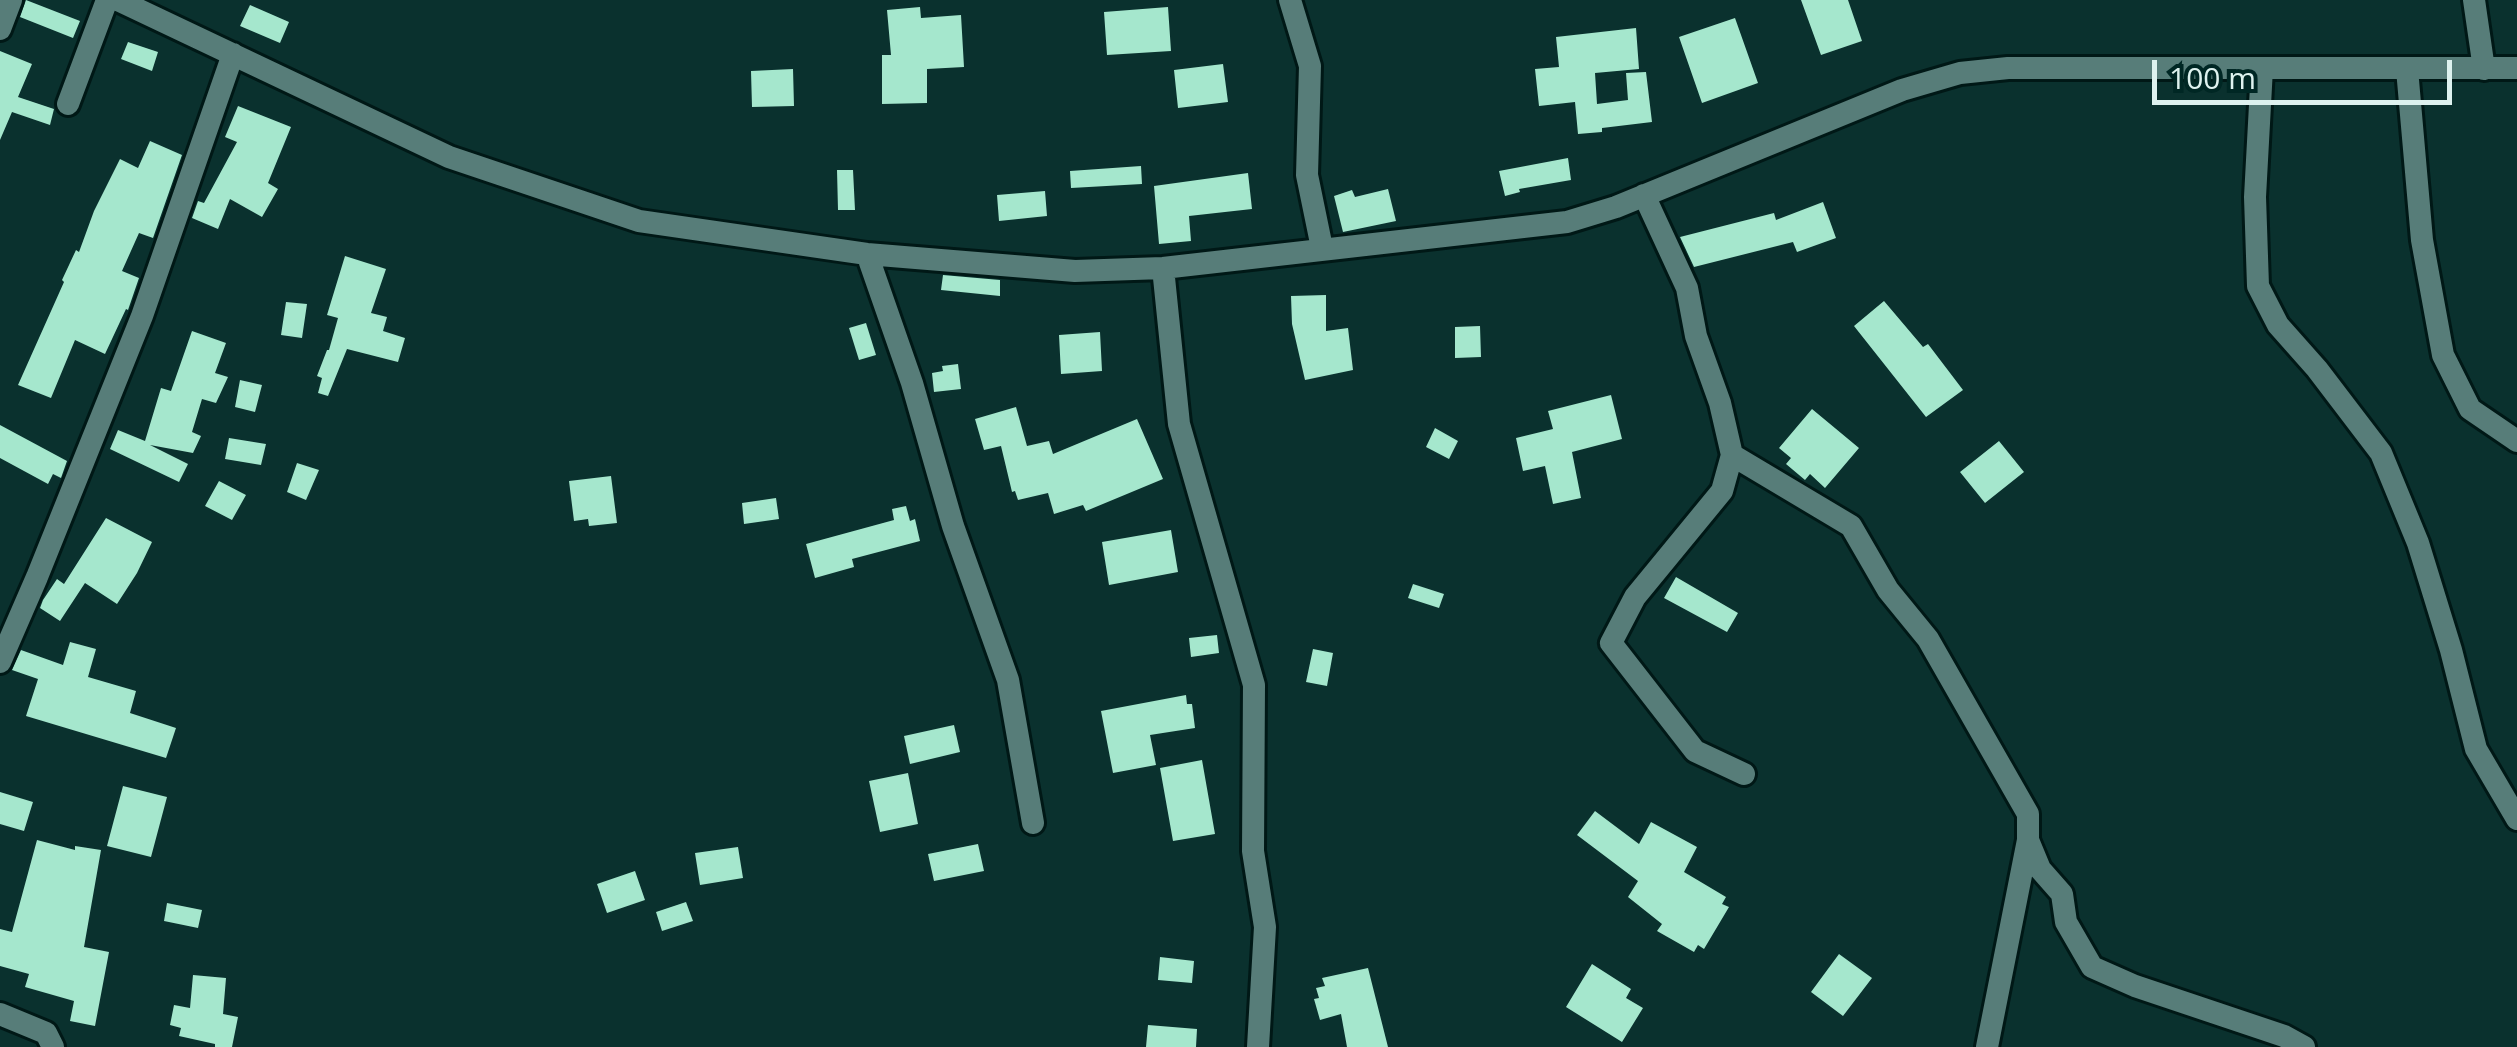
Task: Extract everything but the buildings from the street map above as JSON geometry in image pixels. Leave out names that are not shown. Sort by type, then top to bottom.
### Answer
[{"type":"street","points":[[0,29],[11,0]]},
{"type":"street","points":[[68,104],[107,0]]},
{"type":"street","points":[[118,0],[157,7],[232,54],[449,157],[610,213],[670,228],[867,254],[1074,270],[1163,268],[1567,222],[1644,195],[1902,90],[1960,73],[2008,68],[2517,68]]},
{"type":"street","points":[[1290,0],[1310,66],[1308,175],[1322,248]]},
{"type":"street","points":[[2474,0],[2484,69]]},
{"type":"street","points":[[0,662],[38,578],[142,316],[232,54]]},
{"type":"street","points":[[2262,68],[2255,197],[2258,286],[2278,325],[2317,368],[2380,453],[2418,543],[2476,748],[2517,819]]},
{"type":"street","points":[[2407,70],[2422,240],[2443,355],[2470,409],[2517,440]]},
{"type":"street","points":[[1644,195],[1687,288],[1696,336],[1720,403],[1732,455],[1722,490],[1635,597],[1610,643],[1695,751],[1744,774]]},
{"type":"street","points":[[867,254],[912,383],[953,526],[1008,680],[1033,823]]},
{"type":"street","points":[[1163,268],[1179,424],[1254,685],[1253,851],[1266,927],[1258,1047]]},
{"type":"street","points":[[1732,455],[1850,526],[1888,590],[1928,639],[2028,814],[2028,840],[1987,1047]]},
{"type":"street","points":[[2028,840],[2040,869],[2062,894],[2066,922],[2092,967],[2135,986],[2284,1036],[2304,1047]]},
{"type":"street","points":[[0,1014],[46,1033],[52,1047]]}]
